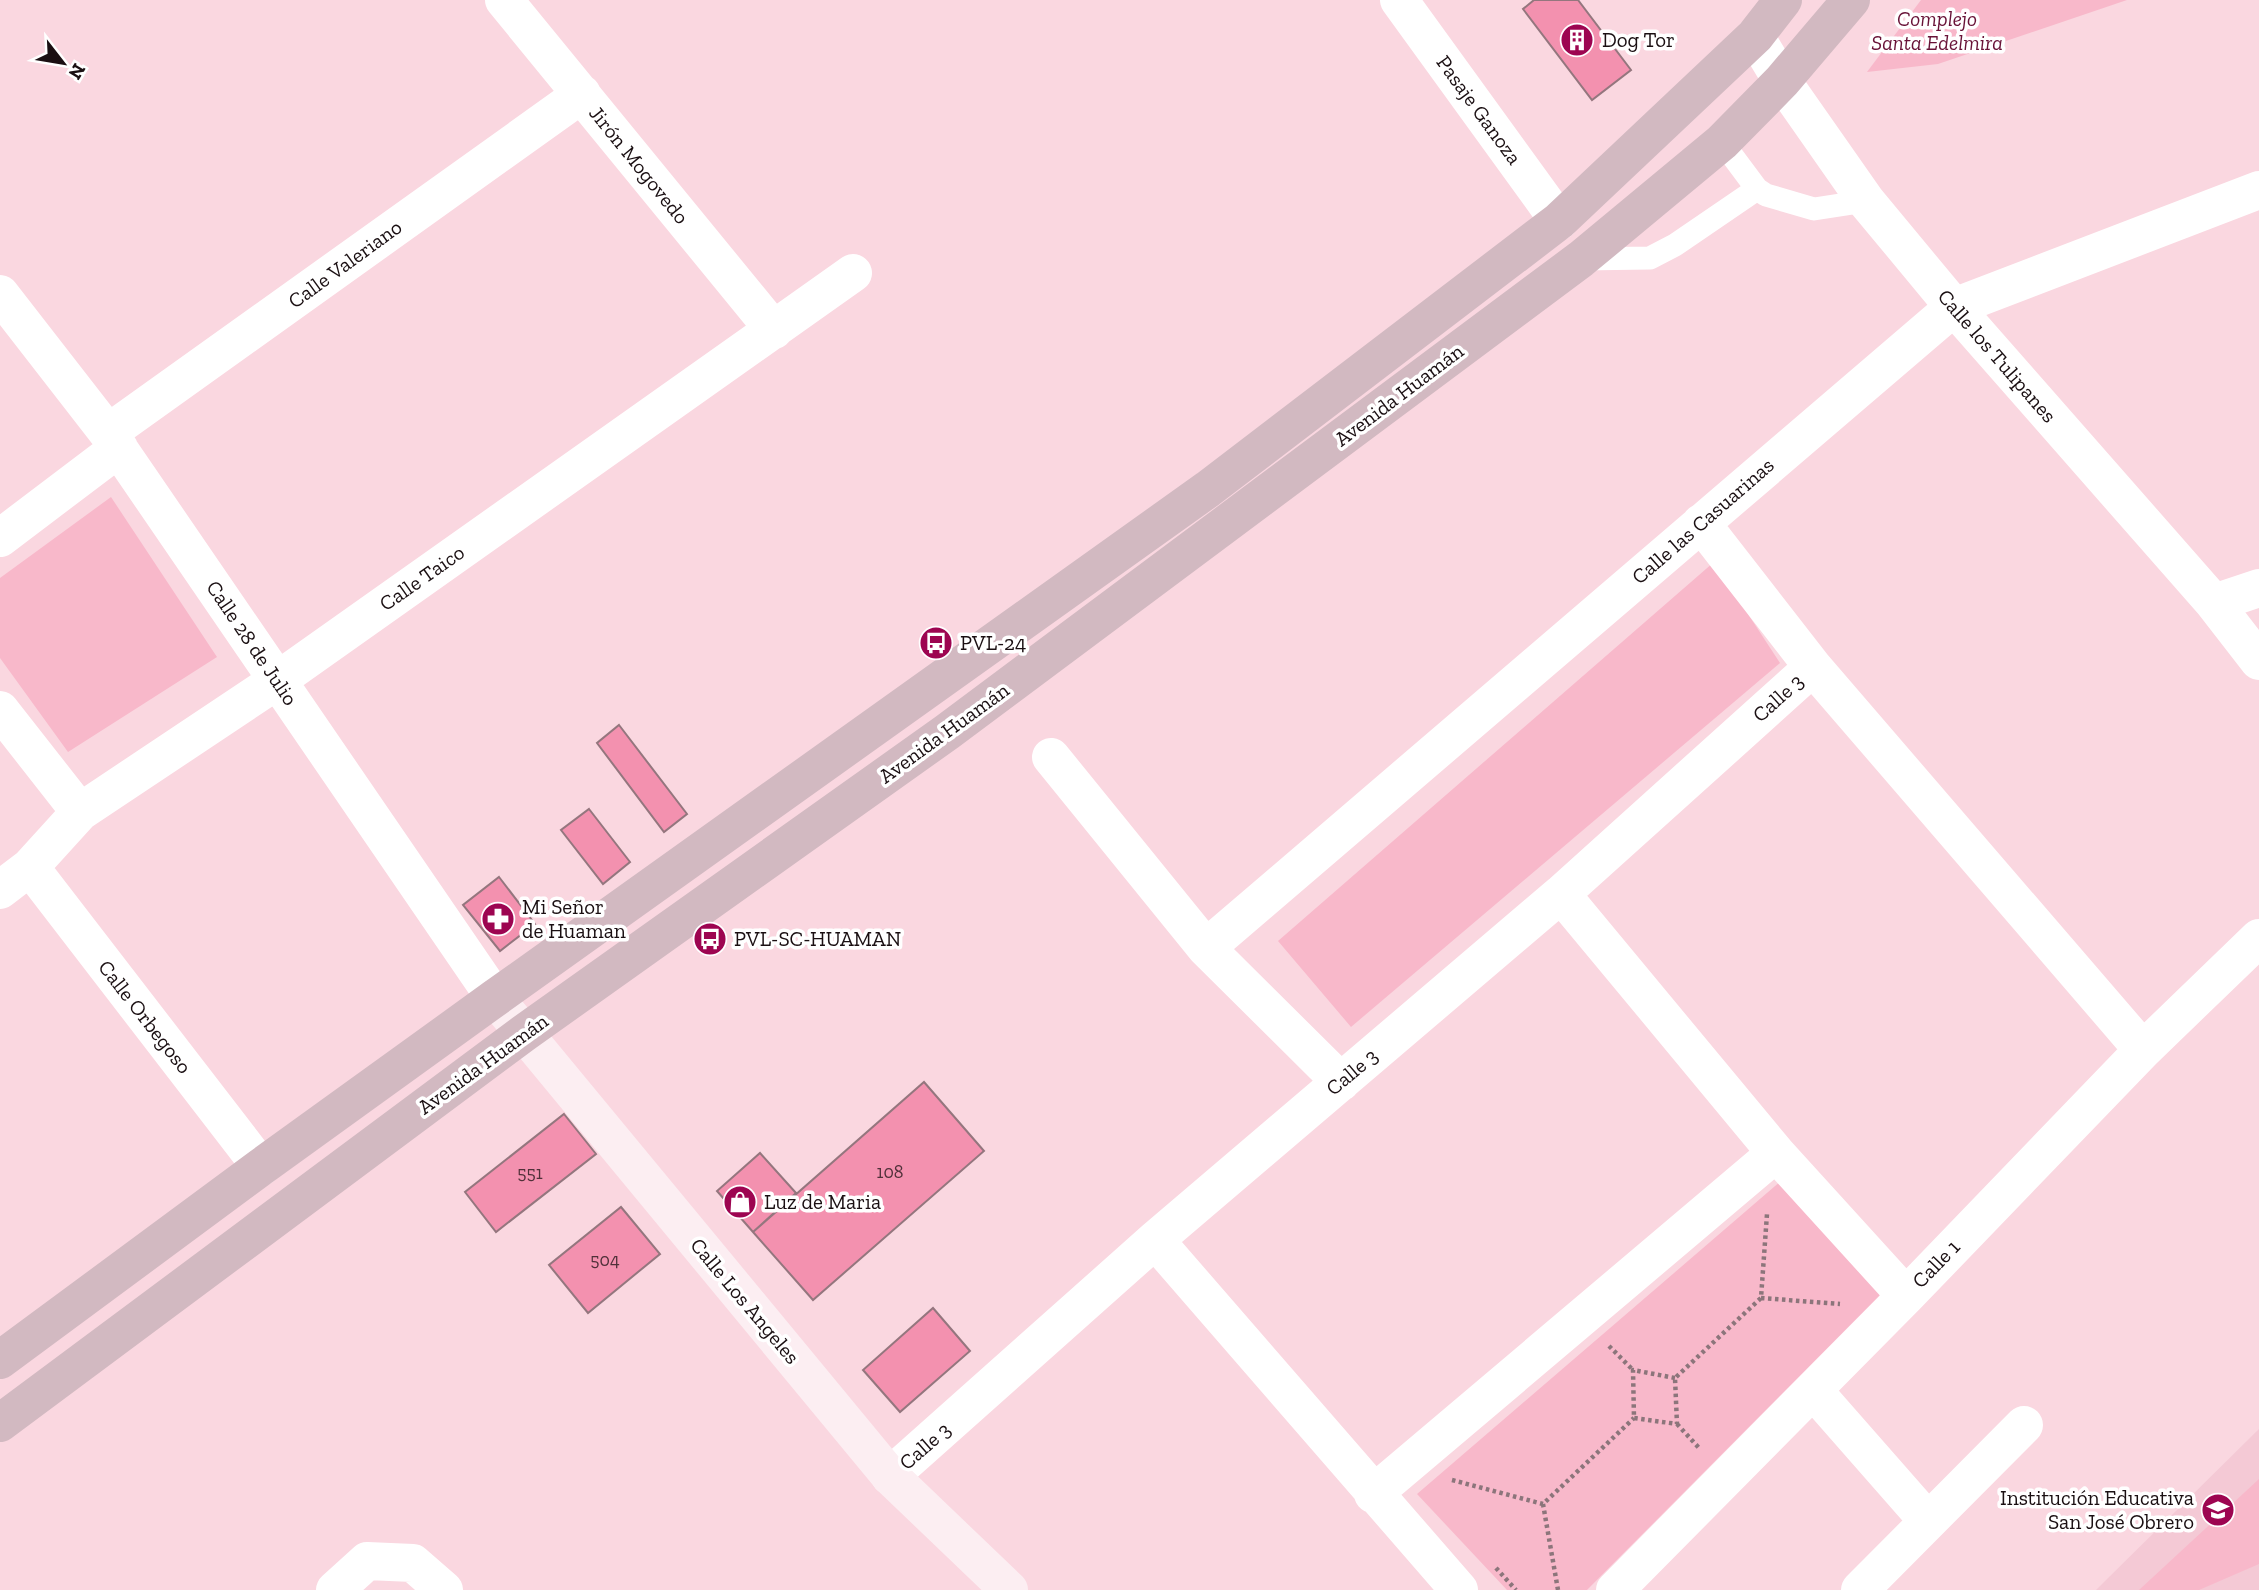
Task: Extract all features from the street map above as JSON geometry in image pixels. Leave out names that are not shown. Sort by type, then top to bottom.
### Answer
[{"type":"main road","name":"Avenida Huamán","points":[[0,1360],[495,998],[1208,489],[1559,221],[1755,36],[1783,0]]},
{"type":"main road","name":"Avenida Huamán","points":[[0,1423],[524,1033],[947,732],[1581,259],[1722,142],[1782,80],[1851,0]]},
{"type":"street","name":"Jirón Mogovedo","points":[[504,0],[774,330]]},
{"type":"street","name":"Pasaje Ganoza","points":[[1399,0],[1559,221]]},
{"type":"street","name":"Calle los Tulipanes","points":[[1755,36],[1782,80],[1866,201],[1954,307],[2214,603],[2259,661]]},
{"type":"street","name":"Calle Valeriano","points":[[0,538],[113,441],[582,94]]},
{"type":"street","name":"Calle las Casuarinas","points":[[1206,948],[1954,307],[2259,190]]},
{"type":"street","name":"Calle Taico","points":[[0,890],[30,867],[80,812],[278,680],[853,273]]},
{"type":"street","name":"Calle 28 de Julio","points":[[0,294],[113,441],[495,998]]},
{"type":"street","points":[[1701,523],[1813,667],[2143,1050]]},
{"type":"street","points":[[2214,603],[2259,588]]},
{"type":"street","name":"Calle 3","points":[[890,1476],[1155,1240],[1561,894],[1813,667]]},
{"type":"street","points":[[0,710],[80,812]]},
{"type":"street","points":[[1051,757],[1206,948],[1341,1082]]},
{"type":"street","name":"Calle Orbegoso","points":[[30,867],[261,1167]]},
{"type":"street","points":[[1561,894],[1776,1153],[1906,1296]]},
{"type":"street","name":"Calle 1","points":[[1615,1590],[1906,1296],[2143,1050],[2259,938]]},
{"type":"street","name":"Calle Los Angeles","points":[[495,998],[890,1476],[1009,1590]]},
{"type":"street","points":[[1373,1494],[1776,1153]]},
{"type":"street","points":[[1155,1240],[1459,1590]]},
{"type":"street","points":[[1813,1390],[1928,1521]]},
{"type":"street","points":[[1860,1590],[2024,1425]]},
{"type":"street","points":[[335,1590],[367,1561],[413,1563],[444,1590]]},
{"type":"lane","points":[[1722,142],[1757,189],[1766,195],[1814,209],[1866,201]]},
{"type":"lane","points":[[1581,259],[1650,258],[1757,189]]},
{"type":"path","points":[[1677,1424],[1675,1378],[1761,1298],[1768,1209]]},
{"type":"path","points":[[1761,1298],[1845,1304]]},
{"type":"path","points":[[1603,1339],[1633,1370],[1675,1378]]},
{"type":"path","points":[[1543,1504],[1634,1418],[1633,1370]]},
{"type":"path","points":[[1634,1418],[1677,1424],[1708,1458]]},
{"type":"path","points":[[1443,1478],[1543,1504]]},
{"type":"path","points":[[1543,1504],[1558,1590]]},
{"type":"path","points":[[1489,1561],[1516,1590]]},
{"type":"shaded area","name":"Institución Educativa San José Obrero","points":[[2259,1429],[2259,1590],[2096,1590]]},
{"type":"green space","name":"Complejo Santa Edelmira","points":[[1921,0],[2127,0],[1938,64],[1867,72]]},
{"type":"green space","points":[[111,497],[217,657],[68,752],[0,658],[0,578]]},
{"type":"green space","points":[[1714,562],[1780,663],[1351,1027],[1278,941]]},
{"type":"green space","points":[[1781,1181],[1881,1294],[1587,1590],[1507,1590],[1417,1494]]},
{"type":"green space","points":[[2259,1479],[2259,1564],[2199,1590],[2139,1590]]},
{"type":"building","name":"Dog Tor","points":[[1534,0],[1578,0],[1631,70],[1592,100],[1523,9]]},
{"type":"building","points":[[619,725],[687,814],[664,832],[597,743]]},
{"type":"building","points":[[589,809],[630,862],[603,884],[561,830]]},
{"type":"building","points":[[499,877],[535,924],[500,951],[463,905]]},
{"type":"building","points":[[924,1082],[984,1151],[813,1300],[753,1232]]},
{"type":"building","points":[[564,1114],[596,1154],[496,1232],[465,1192]]},
{"type":"building","points":[[760,1153],[796,1193],[753,1232],[717,1191]]},
{"type":"building","points":[[621,1207],[660,1254],[588,1313],[549,1265]]},
{"type":"building","points":[[933,1308],[970,1351],[900,1412],[863,1370]]},
{"type":"place","name":"Dog Tor","points":[[1577,40]]},
{"type":"place","name":"PVL-24","points":[[936,643]]},
{"type":"place","name":"Mi Señor de Huaman","points":[[498,919]]},
{"type":"place","name":"PVL-SC-HUAMAN","points":[[710,939]]},
{"type":"place","name":"Luz de Maria","points":[[740,1202]]},
{"type":"place","name":"Institución Educativa San José Obrero","points":[[2218,1510]]}]
